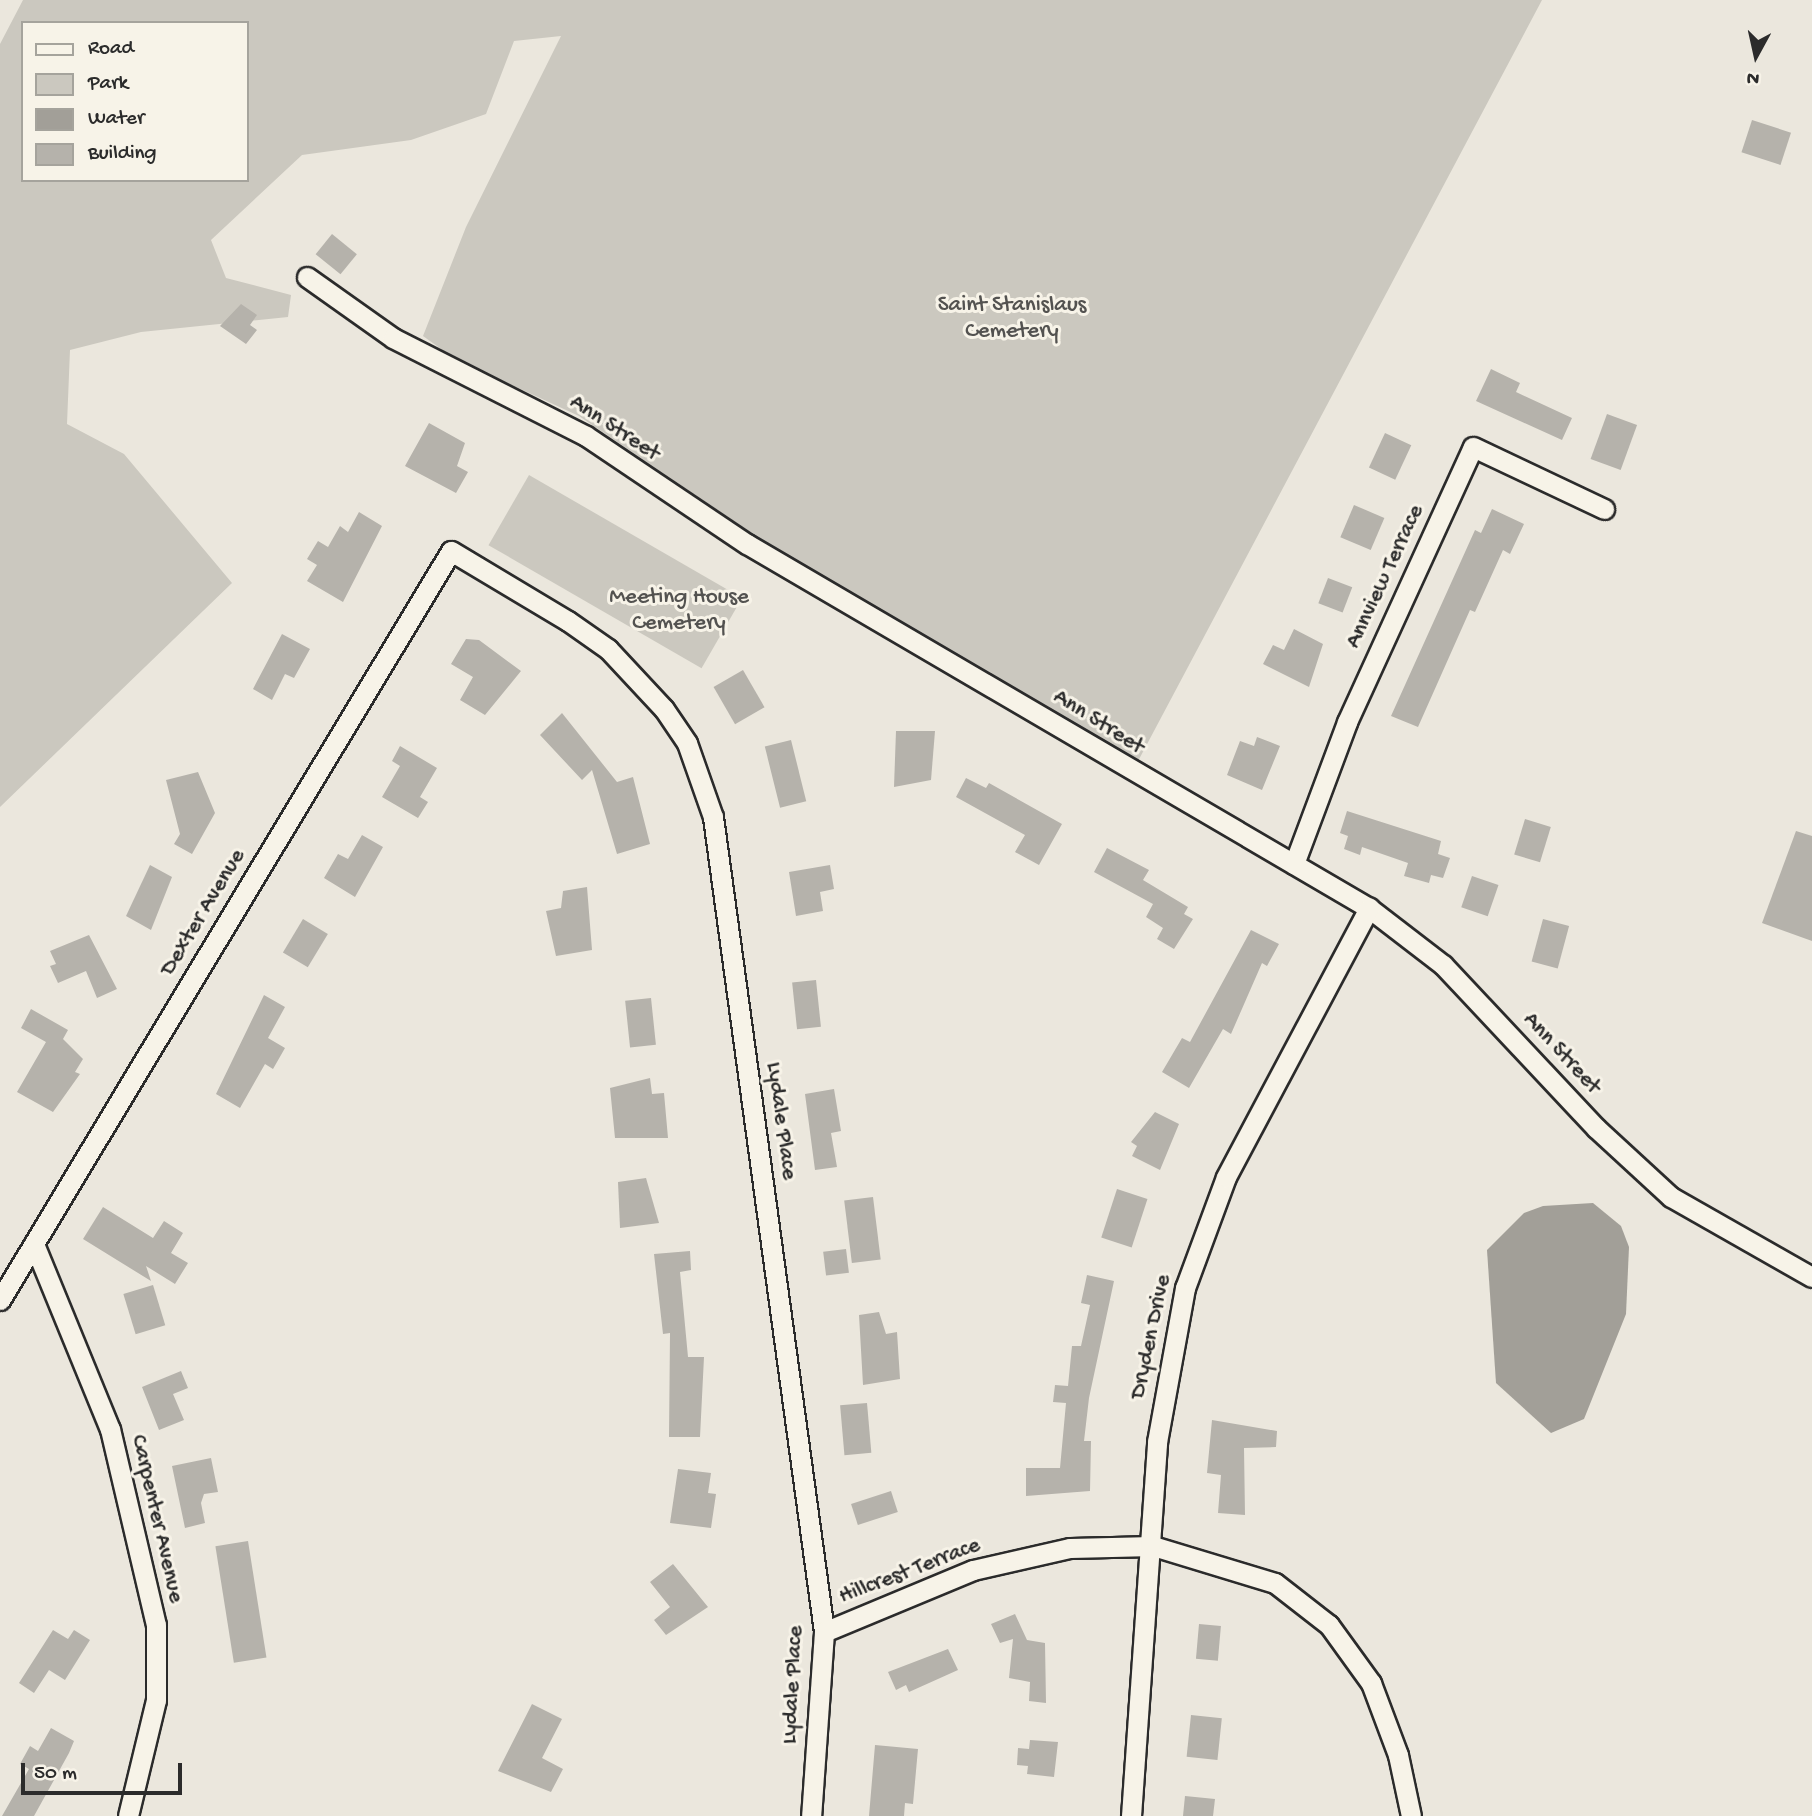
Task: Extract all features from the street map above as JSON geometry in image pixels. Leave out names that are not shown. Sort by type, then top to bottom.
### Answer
[{"type":"street","name":"Ann Street","points":[[307,276],[393,338],[586,436],[747,544],[1369,908],[1443,965],[1596,1128],[1671,1197],[1812,1277]]},
{"type":"street","name":"Annview Terrace","points":[[1294,864],[1347,722],[1474,447],[1604,509]]},
{"type":"street","name":"Dexter Avenue","points":[[0,1300],[451,551]]},
{"type":"street","name":"Lydale Place","points":[[451,551],[608,649],[664,709],[702,779],[721,860],[824,1632],[811,1816]]},
{"type":"street","name":"Dryden Drive","points":[[1131,1816],[1164,1388],[1199,1243],[1265,1099],[1369,908]]},
{"type":"street","name":"Carpenter Avenue","points":[[34,1244],[114,1440],[156,1625],[156,1700],[128,1816]]},
{"type":"street","name":"Hillcrest Terrace","points":[[824,1632],[973,1570],[1069,1548],[1153,1546],[1275,1583],[1329,1625],[1371,1683],[1398,1755],[1411,1816]]},
{"type":"green space","name":"Saint Stanislaus Cemetery","points":[[23,0],[1542,0],[1137,763],[778,551],[579,416],[455,359],[423,336],[466,227],[561,36],[514,41],[486,114],[411,140],[302,155],[211,240],[226,278],[291,295],[288,317],[141,332],[70,350],[67,424],[124,454],[232,583],[0,807],[0,44]]},
{"type":"green space","name":"Meeting House Cemetery","points":[[529,475],[742,598],[702,668],[488,545]]},
{"type":"water","points":[[1593,1203],[1621,1226],[1629,1247],[1626,1314],[1584,1419],[1551,1433],[1496,1383],[1487,1250],[1524,1213],[1543,1206]]},
{"type":"building","points":[[1752,120],[1791,133],[1780,165],[1741,152]]},
{"type":"building","points":[[332,234],[357,254],[341,274],[316,254]]},
{"type":"building","points":[[241,304],[257,315],[250,325],[257,330],[246,344],[220,326]]},
{"type":"building","points":[[1491,369],[1520,383],[1516,392],[1572,418],[1562,440],[1476,401]]},
{"type":"building","points":[[1607,414],[1637,425],[1621,470],[1591,459]]},
{"type":"building","points":[[429,423],[465,443],[457,466],[468,472],[456,493],[405,466]]},
{"type":"building","points":[[1385,433],[1411,445],[1395,480],[1369,467]]},
{"type":"building","points":[[1354,505],[1384,518],[1371,550],[1340,537]]},
{"type":"building","points":[[1492,509],[1524,524],[1510,554],[1503,550],[1475,612],[1470,610],[1418,727],[1391,716],[1475,530],[1481,533]]},
{"type":"building","points":[[359,512],[382,526],[343,602],[307,581],[317,565],[307,559],[318,541],[328,547],[340,526],[348,532]]},
{"type":"building","points":[[1328,578],[1352,587],[1343,613],[1318,603]]},
{"type":"building","points":[[1294,629],[1323,644],[1309,687],[1263,664],[1273,645],[1284,650]]},
{"type":"building","points":[[282,634],[310,649],[294,678],[285,674],[272,700],[253,689]]},
{"type":"building","points":[[466,639],[479,640],[521,671],[485,715],[460,700],[473,677],[451,664]]},
{"type":"building","points":[[743,670],[764,707],[735,724],[714,687]]},
{"type":"building","points":[[562,713],[617,782],[633,777],[650,844],[617,854],[592,770],[582,780],[540,735]]},
{"type":"building","points":[[896,731],[935,731],[931,780],[894,787]]},
{"type":"building","points":[[1257,737],[1280,746],[1262,790],[1227,775],[1240,741],[1254,746]]},
{"type":"building","points":[[791,740],[806,801],[780,808],[765,747]]},
{"type":"building","points":[[400,746],[437,768],[420,797],[428,802],[418,818],[382,797],[400,766],[392,761]]},
{"type":"building","points":[[198,772],[215,813],[192,854],[174,844],[180,834],[166,780]]},
{"type":"building","points":[[966,778],[986,788],[989,783],[1062,824],[1039,865],[1015,852],[1025,835],[956,797]]},
{"type":"building","points":[[1347,811],[1441,841],[1438,854],[1450,858],[1443,878],[1431,875],[1429,883],[1404,876],[1408,863],[1362,847],[1360,855],[1344,849],[1348,836],[1340,833]]},
{"type":"building","points":[[1525,819],[1551,827],[1540,862],[1514,854]]},
{"type":"building","points":[[1796,831],[1812,836],[1812,941],[1762,923]]},
{"type":"building","points":[[362,835],[383,847],[355,897],[324,878],[338,854],[348,859]]},
{"type":"building","points":[[1107,848],[1149,870],[1143,880],[1188,907],[1184,914],[1193,919],[1174,949],[1157,939],[1163,928],[1146,917],[1153,904],[1094,872]]},
{"type":"building","points":[[150,865],[172,877],[151,930],[126,916]]},
{"type":"building","points":[[830,865],[834,889],[820,892],[823,911],[796,916],[789,872]]},
{"type":"building","points":[[1472,876],[1498,885],[1488,916],[1461,907]]},
{"type":"building","points":[[587,887],[592,950],[556,956],[546,911],[561,908],[563,891]]},
{"type":"building","points":[[303,919],[328,934],[308,967],[283,952]]},
{"type":"building","points":[[1543,919],[1569,926],[1558,968],[1532,962]]},
{"type":"building","points":[[1251,930],[1279,944],[1267,966],[1262,963],[1231,1034],[1223,1029],[1189,1088],[1162,1072],[1182,1038],[1190,1042]]},
{"type":"building","points":[[89,935],[117,989],[97,998],[86,971],[58,983],[50,966],[56,964],[50,951]]},
{"type":"building","points":[[816,980],[821,1027],[797,1029],[792,983]]},
{"type":"building","points":[[264,995],[285,1007],[268,1038],[285,1048],[273,1069],[265,1064],[240,1108],[216,1094]]},
{"type":"building","points":[[651,998],[656,1045],[630,1047],[625,1001]]},
{"type":"building","points":[[31,1009],[68,1030],[63,1039],[83,1059],[75,1072],[80,1074],[53,1112],[17,1092],[46,1042],[21,1028]]},
{"type":"building","points":[[650,1078],[652,1094],[664,1093],[668,1138],[615,1138],[610,1088]]},
{"type":"building","points":[[834,1089],[841,1131],[831,1133],[837,1167],[815,1170],[805,1094]]},
{"type":"building","points":[[1155,1112],[1179,1124],[1160,1170],[1132,1156],[1137,1146],[1131,1142]]},
{"type":"building","points":[[646,1178],[659,1223],[620,1228],[618,1182]]},
{"type":"building","points":[[1117,1189],[1147,1199],[1132,1247],[1101,1238]]},
{"type":"building","points":[[873,1197],[881,1260],[852,1263],[844,1201]]},
{"type":"building","points":[[103,1207],[153,1238],[164,1221],[183,1233],[171,1253],[188,1263],[175,1284],[146,1266],[151,1281],[83,1239]]},
{"type":"building","points":[[846,1249],[849,1273],[826,1276],[823,1252]]},
{"type":"building","points":[[690,1251],[691,1270],[680,1272],[688,1357],[704,1357],[700,1437],[669,1437],[670,1333],[663,1334],[654,1254]]},
{"type":"building","points":[[1087,1275],[1114,1281],[1089,1398],[1084,1441],[1091,1441],[1090,1491],[1026,1496],[1026,1468],[1060,1468],[1066,1403],[1053,1402],[1055,1385],[1068,1386],[1072,1346],[1081,1346],[1090,1305],[1081,1303]]},
{"type":"building","points":[[153,1285],[165,1325],[136,1334],[123,1294]]},
{"type":"building","points":[[879,1312],[886,1334],[897,1332],[900,1379],[863,1385],[859,1315]]},
{"type":"building","points":[[181,1371],[188,1388],[173,1394],[184,1420],[159,1430],[142,1387]]},
{"type":"building","points":[[867,1403],[871,1453],[844,1455],[840,1405]]},
{"type":"building","points":[[1212,1420],[1277,1431],[1276,1447],[1244,1448],[1245,1515],[1218,1513],[1221,1475],[1207,1473]]},
{"type":"building","points":[[211,1458],[218,1492],[204,1494],[201,1503],[205,1523],[185,1528],[172,1466]]},
{"type":"building","points":[[678,1469],[711,1473],[708,1493],[716,1494],[711,1528],[670,1523]]},
{"type":"building","points":[[891,1491],[898,1512],[858,1525],[851,1504]]},
{"type":"building","points":[[248,1541],[266,1658],[234,1663],[215,1546]]},
{"type":"building","points":[[673,1564],[708,1607],[666,1635],[654,1620],[670,1607],[650,1582]]},
{"type":"building","points":[[1015,1614],[1027,1640],[1045,1643],[1046,1703],[1029,1701],[1030,1682],[1009,1678],[1013,1639],[1000,1643],[991,1624]]},
{"type":"building","points":[[1199,1624],[1221,1626],[1218,1661],[1196,1659]]},
{"type":"building","points":[[53,1630],[68,1639],[74,1630],[90,1640],[65,1680],[49,1670],[34,1693],[19,1683]]},
{"type":"building","points":[[948,1649],[958,1670],[909,1692],[906,1685],[896,1690],[888,1672]]},
{"type":"building","points":[[532,1704],[562,1719],[542,1758],[563,1769],[551,1792],[498,1771]]},
{"type":"building","points":[[1191,1715],[1222,1718],[1217,1760],[1187,1757]]},
{"type":"building","points":[[51,1728],[74,1741],[34,1816],[2,1816],[29,1769],[20,1764],[30,1746],[38,1751]]},
{"type":"building","points":[[1030,1740],[1058,1742],[1054,1777],[1027,1774],[1028,1766],[1017,1765],[1018,1748],[1029,1749]]},
{"type":"building","points":[[875,1745],[918,1749],[913,1804],[905,1803],[904,1816],[869,1816]]},
{"type":"building","points":[[1185,1796],[1215,1799],[1213,1816],[1183,1816]]}]
